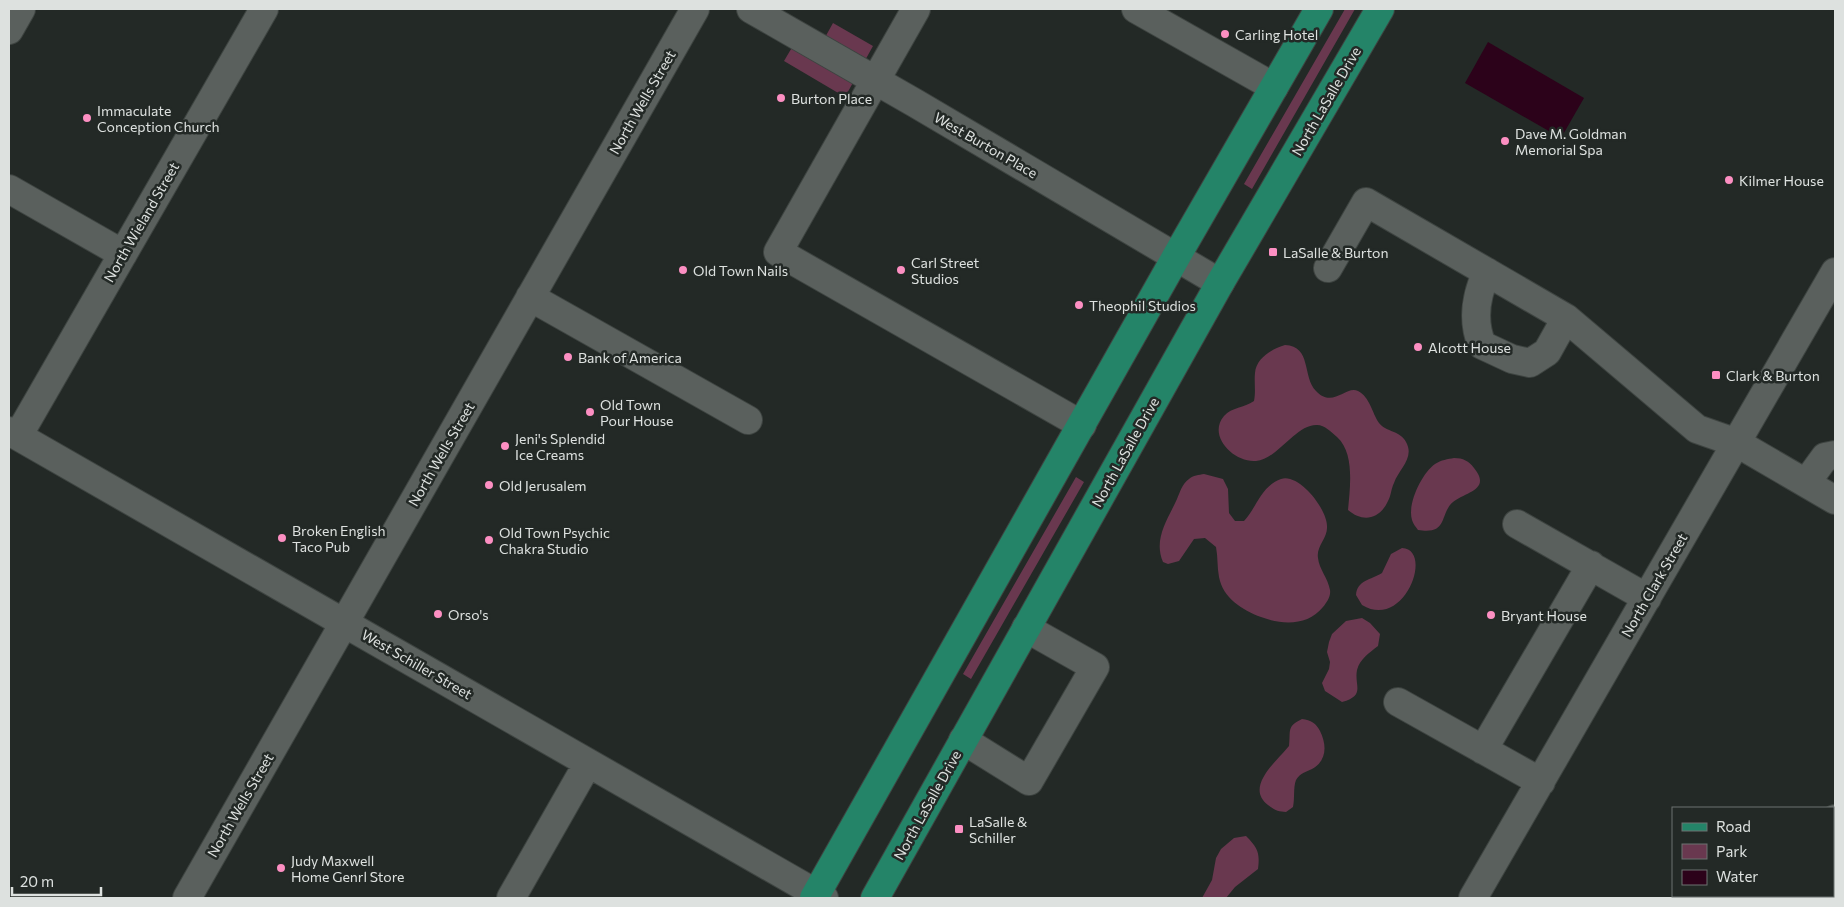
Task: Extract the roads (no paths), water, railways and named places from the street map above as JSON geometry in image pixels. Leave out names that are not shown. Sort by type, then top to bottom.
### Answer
[{"type":"main road","points":[[818,897],[1176,257],[1319,9]]},
{"type":"main road","name":"North LaSalle Drive","points":[[875,898],[1220,283],[1380,9]]},
{"type":"street","points":[[9,30],[21,9]]},
{"type":"street","name":"North Wieland Street","points":[[13,433],[123,254],[264,9]]},
{"type":"street","name":"North Wells Street","points":[[188,898],[694,9]]},
{"type":"street","name":"West Burton Place","points":[[751,9],[915,103],[1220,283]]},
{"type":"street","points":[[916,9],[778,252],[1082,425]]},
{"type":"street","points":[[1136,9],[1274,87]]},
{"type":"street","points":[[9,188],[123,254]]},
{"type":"street","points":[[1332,271],[1366,202],[1375,206],[1566,318],[1697,429],[1737,443],[1835,500]]},
{"type":"street","points":[[1487,272],[1481,284],[1475,310],[1478,336],[1482,345],[1512,359],[1530,363],[1547,352],[1566,318]]},
{"type":"street","name":"North Clark Street","points":[[1473,898],[1835,272]]},
{"type":"street","points":[[530,297],[748,420]]},
{"type":"street","name":"West Schiller Street","points":[[13,433],[344,622],[818,897]]},
{"type":"street","points":[[1806,483],[1825,456],[1835,455]]},
{"type":"street","points":[[1517,524],[1647,598]]},
{"type":"street","points":[[1483,750],[1591,566]]},
{"type":"street","points":[[964,740],[1029,780],[1095,667],[1026,628]]},
{"type":"street","points":[[1398,702],[1540,782]]},
{"type":"street","points":[[512,898],[588,763]]},
{"type":"water","points":[[1488,42],[1584,98],[1561,138],[1465,83]]},
{"type":"place","name":"Carling Hotel","points":[[1225,34]]},
{"type":"place","name":"Burton Place","points":[[781,98]]},
{"type":"place","name":"Immaculate Conception Church","points":[[87,118]]},
{"type":"place","name":"Dave M. Goldman Memorial Spa","points":[[1505,141]]},
{"type":"place","name":"Kilmer House","points":[[1729,180]]},
{"type":"place","name":"LaSalle & Burton","points":[[1273,252]]},
{"type":"place","name":"Old Town Nails","points":[[683,270]]},
{"type":"place","name":"Carl Street Studios","points":[[901,270]]},
{"type":"place","name":"Theophil Studios","points":[[1079,305]]},
{"type":"place","name":"Alcott House","points":[[1418,347]]},
{"type":"place","name":"Bank of America","points":[[568,357]]},
{"type":"place","name":"Clark & Burton","points":[[1716,375]]},
{"type":"place","name":"Old Town Pour House","points":[[590,412]]},
{"type":"place","name":"Jeni's Splendid Ice Creams","points":[[505,446]]},
{"type":"place","name":"Old Jerusalem","points":[[489,485]]},
{"type":"place","name":"Broken English Taco Pub","points":[[282,538]]},
{"type":"place","name":"Old Town Psychic Chakra Studio","points":[[489,540]]},
{"type":"place","name":"Orso's","points":[[438,614]]},
{"type":"place","name":"Bryant House","points":[[1491,615]]},
{"type":"place","name":"LaSalle & Schiller","points":[[959,829]]},
{"type":"place","name":"Judy Maxwell Home Genrl Store","points":[[281,868]]}]
